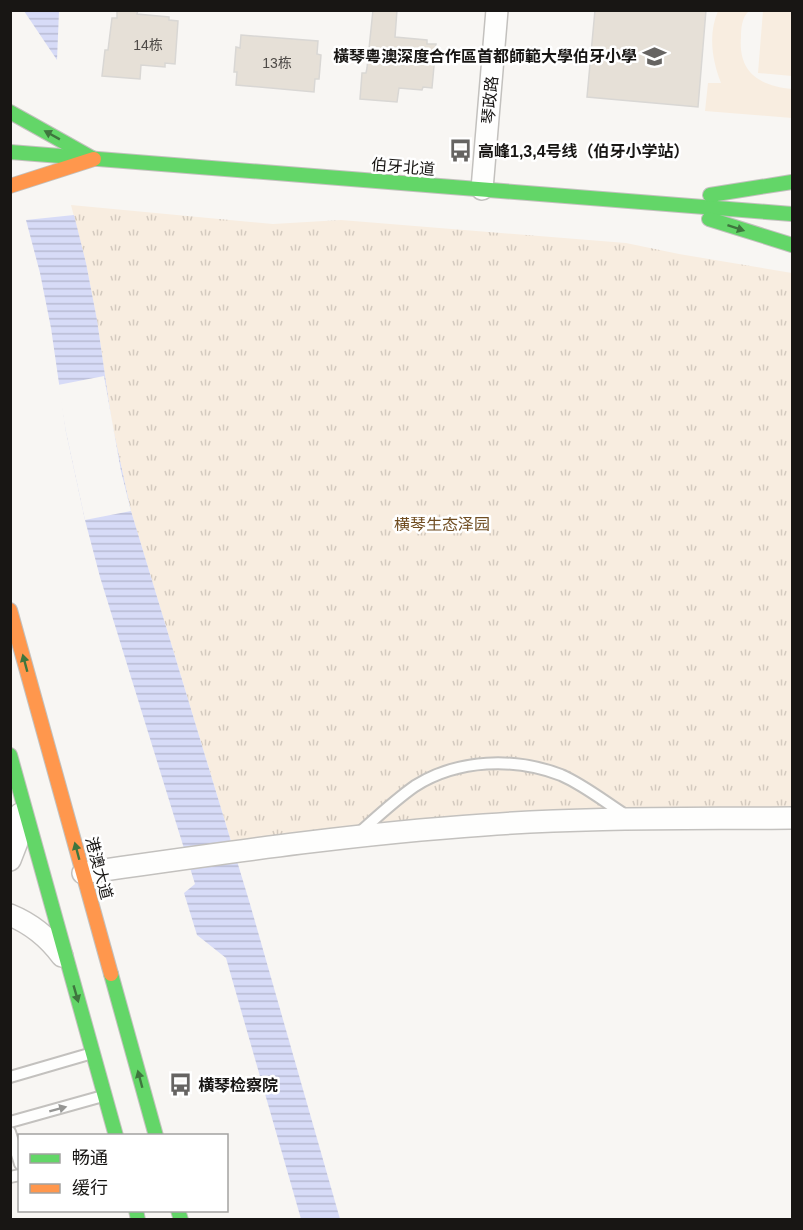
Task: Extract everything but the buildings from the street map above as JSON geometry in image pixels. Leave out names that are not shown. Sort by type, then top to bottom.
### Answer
[{"type":"main road","points":[[10,112],[94,159]]},
{"type":"main road","name":"伯牙北道","points":[[10,152],[792,214]]},
{"type":"main road","points":[[10,186],[94,159]]},
{"type":"main road","points":[[660,204],[792,182]]},
{"type":"main road","points":[[660,204],[792,245]]},
{"type":"main road","name":"港澳大道","points":[[10,610],[155,1134]]},
{"type":"main road","points":[[10,754],[115,1134]]},
{"type":"street","name":"琴政路","points":[[482,189],[497,10]]},
{"type":"street","points":[[10,860],[20,828],[21,796]]},
{"type":"street","points":[[83,873],[356,836],[485,824],[792,818]]},
{"type":"street","points":[[10,915],[28,923],[45,936],[69,970]]},
{"type":"lane","points":[[356,836],[417,785],[457,769],[499,763],[541,769],[562,776],[581,785],[632,820]]},
{"type":"lane","points":[[10,1077],[93,1054]]},
{"type":"lane","points":[[10,1122],[105,1096]]},
{"type":"lane","points":[[10,1132],[18,1158]]},
{"type":"green space","points":[[718,11],[749,11],[742,26],[743,60],[753,75],[761,81],[792,89],[792,118],[705,111],[708,83],[721,83],[712,47],[713,29]]},
{"type":"green space","points":[[763,11],[792,11],[792,76],[758,73]]},
{"type":"green space","name":"横琴生态泽园","points":[[71,205],[273,224],[341,220],[626,243],[792,273],[792,810],[232,844],[131,511],[112,424],[86,263]]},
{"type":"water","points":[[24,11],[59,11],[57,60]]},
{"type":"water","points":[[74,215],[97,320],[112,424],[131,511],[250,904],[340,1219],[301,1219],[226,958],[197,935],[184,893],[195,884],[100,577],[66,432],[51,328],[26,220]]},
{"type":"pier","points":[[104,376],[121,471],[131,511],[85,520],[58,385]]},
{"type":"traffic: fast","points":[[10,112],[94,159]]},
{"type":"traffic: fast","points":[[10,152],[792,214]]},
{"type":"traffic: fast","points":[[710,195],[792,182]]},
{"type":"traffic: fast","points":[[709,219],[792,245]]},
{"type":"traffic: fast","points":[[10,755],[115,1134]]},
{"type":"traffic: fast","points":[[111,974],[155,1134]]},
{"type":"traffic: fast","points":[[136,1212],[138,1220]]},
{"type":"traffic: fast","points":[[179,1212],[181,1220]]},
{"type":"traffic: slow","points":[[10,186],[94,159]]},
{"type":"traffic: slow","points":[[10,610],[111,974]]},
{"type":"place","name":"橫琴粵澳深度合作區首都師範大學伯牙小學","points":[[655,56]]},
{"type":"place","name":"高峰1,3,4号线（伯牙小学站）","points":[[460,151]]},
{"type":"place","name":"横琴检察院","points":[[180,1085]]}]
